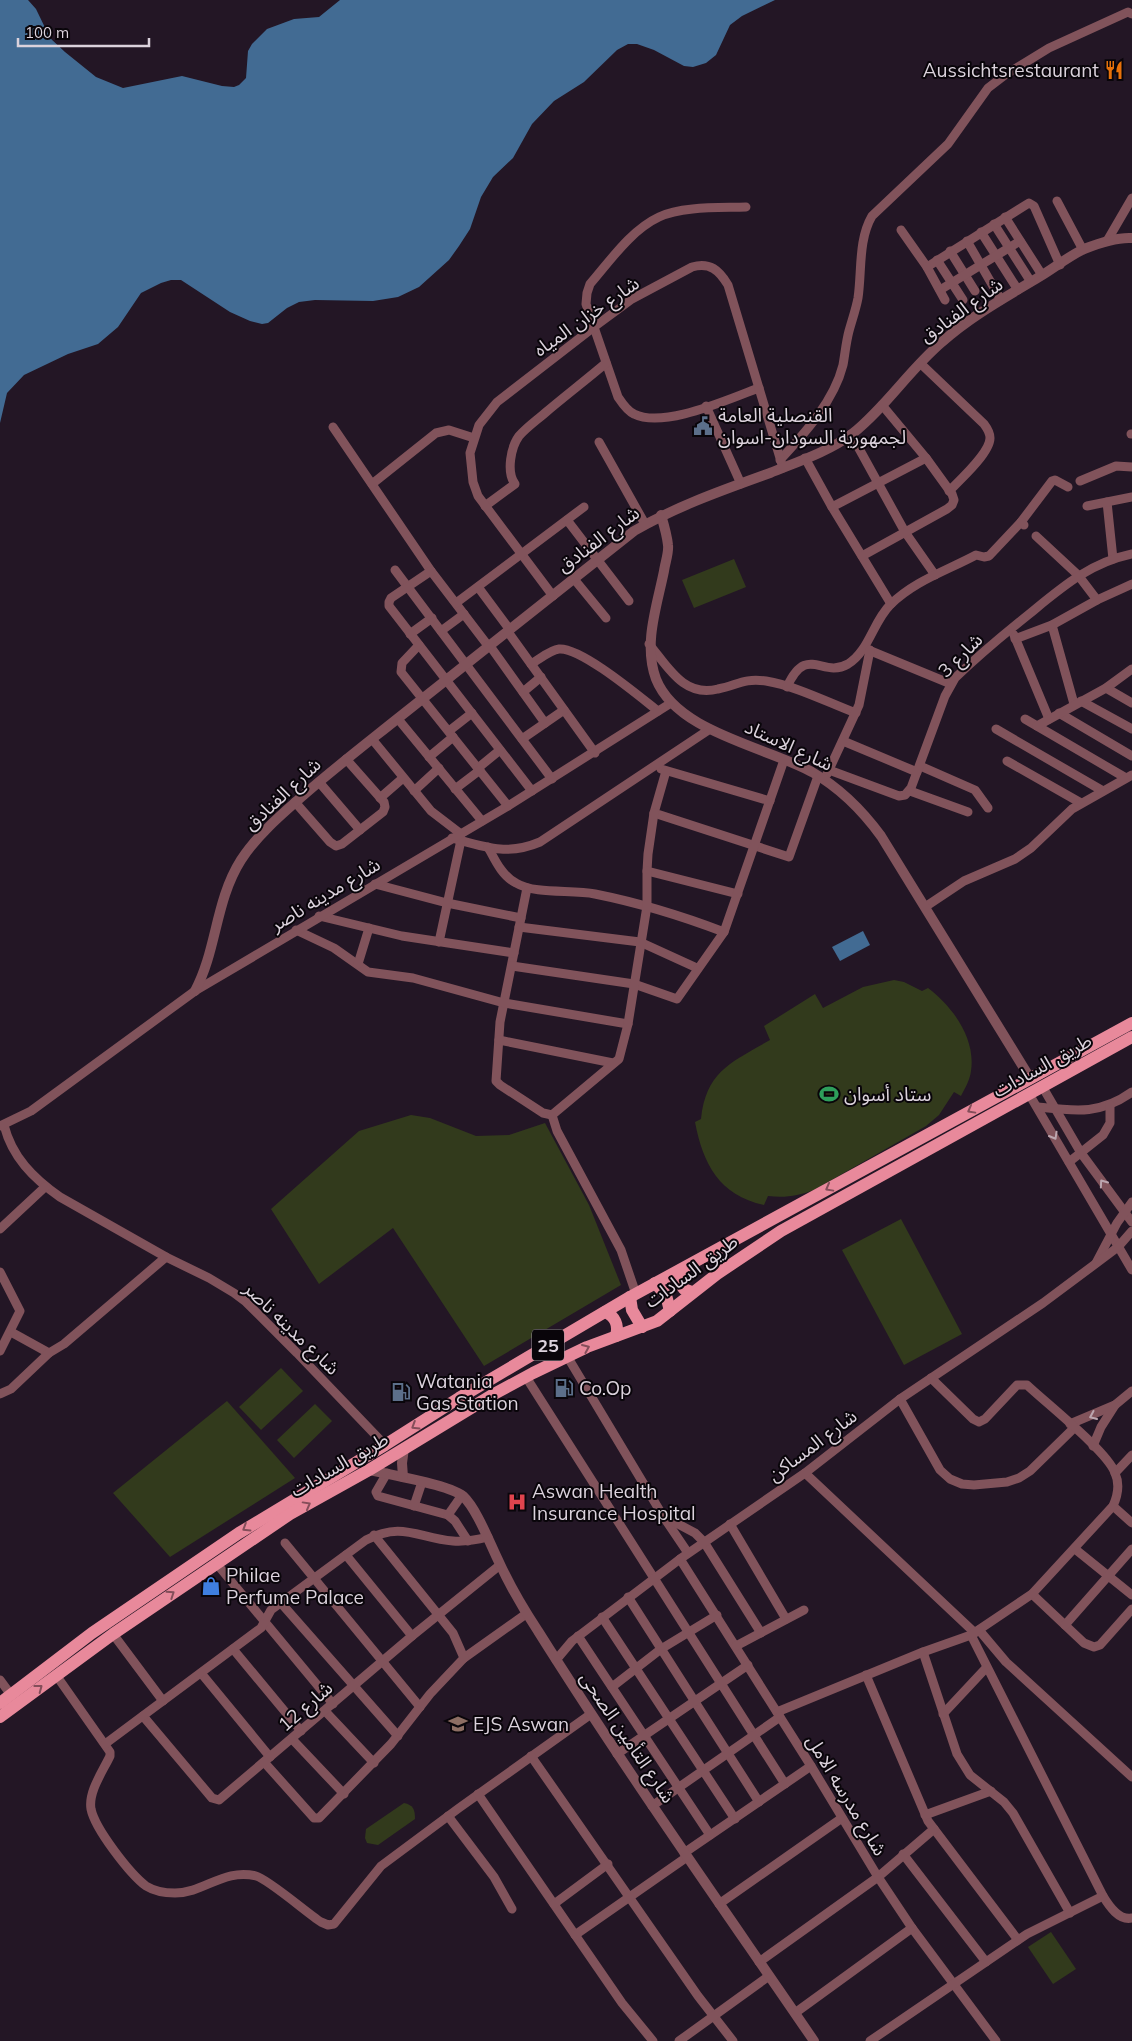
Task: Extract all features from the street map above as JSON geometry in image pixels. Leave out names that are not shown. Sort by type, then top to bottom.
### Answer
[{"type":"main road","name":"طريق السادات","points":[[0,1703],[92,1633],[239,1533],[459,1398],[633,1295],[1132,1023]]},
{"type":"main road","name":"طريق السادات","points":[[0,1717],[113,1634],[290,1514],[369,1470],[479,1403],[526,1377],[567,1356],[657,1321],[692,1292],[749,1252],[798,1221],[1132,1037]]},
{"type":"main road","points":[[681,1270],[679,1282],[684,1289],[692,1292]]},
{"type":"main road","points":[[655,1283],[666,1295],[670,1311]]},
{"type":"main road","points":[[633,1295],[635,1316],[642,1327]]},
{"type":"main road","points":[[605,1312],[614,1320],[617,1327],[616,1336]]},
{"type":"street","points":[[782,464],[819,413],[836,384],[843,365],[848,333],[858,298],[864,236],[872,216],[948,144],[988,88],[1005,75],[1049,48],[1128,12],[1132,14]]},
{"type":"street","points":[[1107,241],[1132,198]]},
{"type":"street","points":[[1057,201],[1083,250]]},
{"type":"street","points":[[927,266],[1025,204],[1032,204],[1060,265]]},
{"type":"street","points":[[746,208],[675,212],[659,217],[645,226],[621,248],[590,284],[586,304],[618,398],[634,414],[655,419],[677,416],[759,388]]},
{"type":"street","points":[[1005,217],[1042,275]]},
{"type":"street","points":[[994,224],[1031,282]]},
{"type":"street","points":[[901,230],[927,266],[945,300]]},
{"type":"street","points":[[981,232],[1018,290]]},
{"type":"street","name":"شارع الفنادق","points":[[194,992],[206,968],[222,903],[237,868],[254,842],[295,802],[346,759],[645,524],[701,498],[741,484],[782,464],[805,458],[852,434],[882,405],[920,363],[942,342],[963,326],[1083,250],[1107,241],[1132,238]]},
{"type":"street","points":[[967,241],[1002,300]]},
{"type":"street","points":[[940,290],[1020,241]]},
{"type":"street","points":[[950,251],[975,291]]},
{"type":"street","points":[[938,260],[963,300]]},
{"type":"street","name":"شارع خزان المياه","points":[[553,596],[478,496],[473,482],[470,453],[474,438],[483,419],[497,402],[632,299],[692,267],[701,265],[711,266],[722,274],[728,285],[782,464]]},
{"type":"street","points":[[486,506],[515,484],[510,479],[511,459],[512,450],[519,437],[606,363]]},
{"type":"street","points":[[920,363],[984,424],[990,438],[985,451],[949,491]]},
{"type":"street","points":[[862,556],[952,505],[954,500],[926,458],[882,405]]},
{"type":"street","points":[[706,406],[741,484]]},
{"type":"street","points":[[333,427],[432,571],[545,723]]},
{"type":"street","points":[[372,484],[436,433],[449,430],[474,438]]},
{"type":"street","points":[[852,434],[905,532],[935,575]]},
{"type":"street","points":[[599,442],[645,524]]},
{"type":"street","points":[[805,458],[832,507],[891,604]]},
{"type":"street","points":[[832,507],[926,458]]},
{"type":"street","points":[[1080,481],[1116,466],[1132,467]]},
{"type":"street","points":[[654,814],[789,857],[824,775],[843,742],[856,713],[864,688],[867,649],[881,615],[891,604],[922,580],[976,554],[986,558],[989,556],[1023,524],[1052,481],[1055,480],[1068,487]]},
{"type":"street","points":[[1087,506],[1132,497]]},
{"type":"street","points":[[1107,502],[1113,559]]},
{"type":"street","points":[[456,603],[584,507]]},
{"type":"street","name":"شارع الاستاد","points":[[661,516],[668,547],[649,644],[650,657],[657,681],[671,703],[689,718],[710,729],[824,775],[856,805],[869,820],[925,907],[1030,1078]]},
{"type":"street","points":[[567,520],[629,601]]},
{"type":"street","points":[[1036,536],[1078,575],[1096,600]]},
{"type":"street","name":"شارع 3","points":[[910,791],[950,684],[961,672],[1078,575],[1113,559],[1132,554]]},
{"type":"street","points":[[395,570],[552,779]]},
{"type":"street","points":[[432,571],[391,598],[388,604],[532,791]]},
{"type":"street","points":[[574,578],[606,618]]},
{"type":"street","points":[[1015,639],[1052,625],[1096,600],[1132,584]]},
{"type":"street","points":[[478,587],[595,752]]},
{"type":"street","points":[[441,631],[464,614]]},
{"type":"street","points":[[410,634],[432,618]]},
{"type":"street","points":[[1052,625],[1078,703],[1132,729]]},
{"type":"street","points":[[1013,627],[1015,639],[1049,719]]},
{"type":"street","points":[[649,644],[680,682],[690,688],[717,690],[749,679],[787,687],[856,713]]},
{"type":"street","points":[[419,645],[400,667],[401,672],[508,806]]},
{"type":"street","points":[[787,687],[792,675],[802,666],[811,664],[841,666],[847,664],[867,649]]},
{"type":"street","points":[[867,649],[950,684]]},
{"type":"street","points":[[531,664],[554,651],[567,650],[607,671],[658,711]]},
{"type":"street","points":[[1036,726],[1106,688],[1131,672]]},
{"type":"street","points":[[523,692],[540,677]]},
{"type":"street","points":[[1106,688],[1132,703]]},
{"type":"street","name":"شارع مدينه ناصر","points":[[385,1445],[246,1302],[216,1281],[166,1257],[45,1187],[20,1162],[12,1150],[2,1125],[31,1111],[194,992],[319,916],[458,837],[671,703]]},
{"type":"street","points":[[522,740],[564,710]]},
{"type":"street","points":[[429,757],[472,713]]},
{"type":"street","points":[[1059,713],[1132,756]]},
{"type":"street","points":[[398,718],[482,821]]},
{"type":"street","points":[[1025,719],[1129,777]]},
{"type":"street","points":[[372,739],[414,791],[458,837],[488,847],[514,850],[540,842],[710,729]]},
{"type":"street","points":[[996,729],[1103,791]]},
{"type":"street","points":[[843,742],[975,790],[988,808]]},
{"type":"street","points":[[455,789],[500,750]]},
{"type":"street","points":[[295,802],[332,845],[342,844],[385,810],[385,805],[380,798],[346,759]]},
{"type":"street","points":[[512,966],[634,984],[677,999],[724,932],[784,760]]},
{"type":"street","points":[[1006,761],[1081,803]]},
{"type":"street","points":[[654,766],[770,801]]},
{"type":"street","points":[[414,791],[438,768]]},
{"type":"street","points":[[552,1115],[619,1059],[628,1024],[647,906],[648,854],[654,814],[666,771]]},
{"type":"street","points":[[824,775],[899,796],[905,795],[910,791],[968,812]]},
{"type":"street","points":[[925,907],[964,881],[1006,864],[1023,854],[1081,803],[1129,777]]},
{"type":"street","points":[[380,798],[403,778]]},
{"type":"street","points":[[319,782],[360,830]]},
{"type":"street","points":[[439,942],[458,837]]},
{"type":"street","points":[[488,847],[504,874],[515,883],[528,888],[594,893],[670,912],[724,932]]},
{"type":"street","points":[[647,871],[738,894]]},
{"type":"street","points":[[375,884],[520,923],[640,942],[697,968]]},
{"type":"street","points":[[528,888],[504,1003],[496,1080],[500,1085],[543,1113],[552,1115]]},
{"type":"street","points":[[319,916],[439,942],[514,954]]},
{"type":"street","points":[[358,964],[369,928]]},
{"type":"street","points":[[296,930],[334,948],[368,972],[413,978],[504,1003],[628,1024]]},
{"type":"street","points":[[499,1040],[613,1063]]},
{"type":"street","points":[[1042,1086],[1081,1153],[1132,1222]]},
{"type":"street","points":[[1038,1108],[1083,1112],[1110,1105],[1132,1092]]},
{"type":"street","points":[[1030,1094],[1132,1270]]},
{"type":"street","points":[[1069,1162],[1108,1130],[1110,1105]]},
{"type":"street","points":[[552,1115],[557,1131],[621,1250],[633,1295]]},
{"type":"street","points":[[0,1229],[45,1187]]},
{"type":"street","name":"شارع المساكن","points":[[1095,1265],[1132,1202]]},
{"type":"street","name":"شارع المساكن","points":[[556,1660],[578,1636],[688,1552],[805,1473],[900,1399],[1044,1303],[1118,1247],[1132,1231]]},
{"type":"street","points":[[0,1394],[12,1389],[49,1353],[64,1344],[166,1257]]},
{"type":"street","points":[[0,1272],[19,1305],[19,1316],[0,1351]]},
{"type":"street","points":[[10,1332],[49,1353]]},
{"type":"street","points":[[567,1356],[663,1516],[688,1552]]},
{"type":"street","points":[[526,1377],[785,1784]]},
{"type":"street","points":[[652,1806],[754,1735],[778,1715],[866,1675],[975,1633],[1032,1594],[1113,1506],[1117,1493],[1115,1473],[1108,1460],[1027,1385],[1020,1384],[1014,1387],[985,1419],[975,1421],[931,1378]]},
{"type":"street","points":[[900,1399],[940,1470],[950,1479],[974,1486],[1007,1482],[1019,1478],[1030,1471],[1072,1426],[1115,1405],[1132,1391]]},
{"type":"street","points":[[1093,1446],[1098,1433],[1115,1405]]},
{"type":"street","points":[[403,1477],[404,1448]]},
{"type":"street","points":[[1115,1473],[1132,1455]]},
{"type":"street","points":[[369,1470],[452,1490],[462,1495],[448,1515]]},
{"type":"street","points":[[387,1473],[377,1488],[378,1496],[448,1515],[455,1521],[468,1542]]},
{"type":"street","points":[[805,1473],[1006,1662],[1132,1777]]},
{"type":"street","points":[[414,1506],[422,1482]]},
{"type":"street","name":"شارع التأمين الصحى","points":[[462,1495],[470,1504],[488,1537],[500,1565],[526,1614],[652,1806],[814,2041]]},
{"type":"street","points":[[1113,1506],[1132,1523]]},
{"type":"street","points":[[663,1516],[695,1533],[704,1542],[761,1633]]},
{"type":"street","points":[[730,1524],[786,1619]]},
{"type":"street","points":[[105,1744],[261,1628],[271,1610],[374,1535],[392,1530],[408,1531],[451,1541],[468,1542],[488,1537]]},
{"type":"street","points":[[374,1535],[453,1634],[464,1658]]},
{"type":"street","points":[[285,1543],[420,1707]]},
{"type":"street","points":[[1075,1549],[1132,1595]]},
{"type":"street","points":[[1065,1625],[1132,1549]]},
{"type":"street","points":[[346,1555],[412,1636]]},
{"type":"street","name":"شارع مدرسه الامل","points":[[680,1558],[811,1766],[878,1877],[912,1928],[996,2041]]},
{"type":"street","points":[[216,1563],[333,1704]]},
{"type":"street","name":"شارع 12","points":[[143,1716],[212,1798],[219,1800],[438,1614],[500,1565]]},
{"type":"street","points":[[1032,1594],[1089,1646],[1094,1647],[1100,1645],[1132,1609]]},
{"type":"street","points":[[628,1598],[759,1802]]},
{"type":"street","points":[[281,1603],[398,1736]]},
{"type":"street","points":[[736,1646],[804,1610]]},
{"type":"street","points":[[201,1673],[314,1818],[319,1818],[374,1763],[420,1707],[464,1658],[526,1614]]},
{"type":"street","points":[[612,1688],[661,1649],[717,1616]]},
{"type":"street","points":[[602,1617],[735,1818]]},
{"type":"street","points":[[975,1633],[986,1668],[1103,1896],[1109,1906],[1118,1914],[1126,1918],[1132,1918]]},
{"type":"street","points":[[113,1634],[163,1701]]},
{"type":"street","points":[[578,1636],[710,1836]]},
{"type":"street","points":[[232,1649],[301,1731]]},
{"type":"street","points":[[923,1652],[957,1754],[970,1776],[1004,1802],[1013,1813],[1070,1913]]},
{"type":"street","points":[[617,1754],[748,1665]]},
{"type":"street","points":[[943,1714],[986,1668]]},
{"type":"street","points":[[56,1675],[105,1744],[110,1756],[92,1797],[91,1809],[99,1827],[117,1854],[146,1886],[159,1892],[177,1893],[188,1891],[235,1874],[257,1876],[320,1922],[328,1925],[334,1924],[376,1871],[478,1794],[591,1714]]},
{"type":"street","points":[[866,1675],[925,1815],[1018,1940]]},
{"type":"street","points":[[0,1680],[11,1695]]},
{"type":"street","points":[[325,1711],[374,1763]]},
{"type":"street","points":[[292,1739],[344,1794]]},
{"type":"street","points":[[531,1756],[714,2017],[733,2041]]},
{"type":"street","points":[[575,1935],[630,1897],[735,1818],[811,1766]]},
{"type":"street","points":[[925,1815],[991,1791]]},
{"type":"street","points":[[478,1794],[622,2003],[652,2041]]},
{"type":"street","points":[[448,1816],[494,1877],[512,1909]]},
{"type":"street","points":[[719,1904],[842,1818]]},
{"type":"street","points":[[758,1962],[878,1877],[934,1829]]},
{"type":"street","points":[[903,1854],[986,1962]]},
{"type":"street","points":[[554,1904],[608,1864]]},
{"type":"street","points":[[870,2041],[1018,1940],[1103,1896]]},
{"type":"street","points":[[795,2013],[912,1928]]},
{"type":"street","points":[[679,2041],[769,1976]]},
{"type":"green space","points":[[734,559],[746,587],[694,608],[682,580]]},
{"type":"green space","name":"ستاد أسوان","points":[[894,980],[904,982],[922,991],[928,988],[946,1004],[960,1024],[966,1035],[972,1059],[970,1078],[961,1096],[954,1092],[939,1115],[926,1126],[814,1190],[791,1196],[768,1196],[764,1205],[735,1194],[716,1176],[708,1164],[698,1137],[695,1122],[701,1119],[704,1103],[715,1079],[733,1062],[770,1040],[764,1026],[815,994],[823,1008],[863,987]]},
{"type":"green space","points":[[411,1115],[430,1118],[476,1136],[509,1135],[545,1123],[589,1205],[621,1285],[484,1366],[393,1228],[319,1284],[271,1209],[359,1131]]},
{"type":"green space","points":[[901,1219],[962,1334],[904,1365],[842,1250]]},
{"type":"green space","points":[[281,1368],[303,1391],[261,1430],[239,1407]]},
{"type":"green space","points":[[227,1401],[295,1478],[170,1557],[113,1493]]},
{"type":"green space","points":[[315,1404],[332,1421],[294,1458],[277,1440]]},
{"type":"green space","points":[[404,1803],[413,1808],[415,1819],[378,1845],[367,1843],[365,1838],[366,1829]]},
{"type":"green space","points":[[1051,1932],[1076,1969],[1053,1984],[1028,1947]]},
{"type":"water","points":[[0,0],[28,0],[36,9],[50,38],[65,52],[96,77],[123,88],[182,76],[222,86],[234,87],[239,85],[246,78],[248,51],[252,44],[267,29],[294,19],[319,17],[340,0],[775,0],[742,16],[730,25],[716,55],[706,63],[693,67],[684,66],[654,50],[637,44],[628,44],[617,50],[584,82],[554,101],[532,124],[513,158],[493,177],[481,197],[470,229],[459,246],[449,260],[419,287],[398,297],[373,301],[315,300],[299,302],[287,308],[268,323],[262,324],[230,312],[181,280],[161,283],[141,293],[118,327],[98,344],[68,354],[24,375],[7,393],[0,423]]},
{"type":"water","points":[[863,931],[870,945],[840,961],[832,947]]},
{"type":"place","name":"Aussichtsrestaurant","points":[[1114,70]]},
{"type":"place","name":"القنصلية العامة لجمهورية السودان-اسوان","points":[[703,426]]},
{"type":"place","name":"ستاد أسوان","points":[[829,1094]]},
{"type":"place","name":"Co.Op","points":[[564,1388]]},
{"type":"place","name":"Watania Gas Station","points":[[401,1392]]},
{"type":"place","name":"Aswan Health Insurance Hospital","points":[[517,1502]]},
{"type":"place","name":"Philae Perfume Palace","points":[[211,1586]]},
{"type":"place","name":"EJS Aswan","points":[[458,1724]]}]
